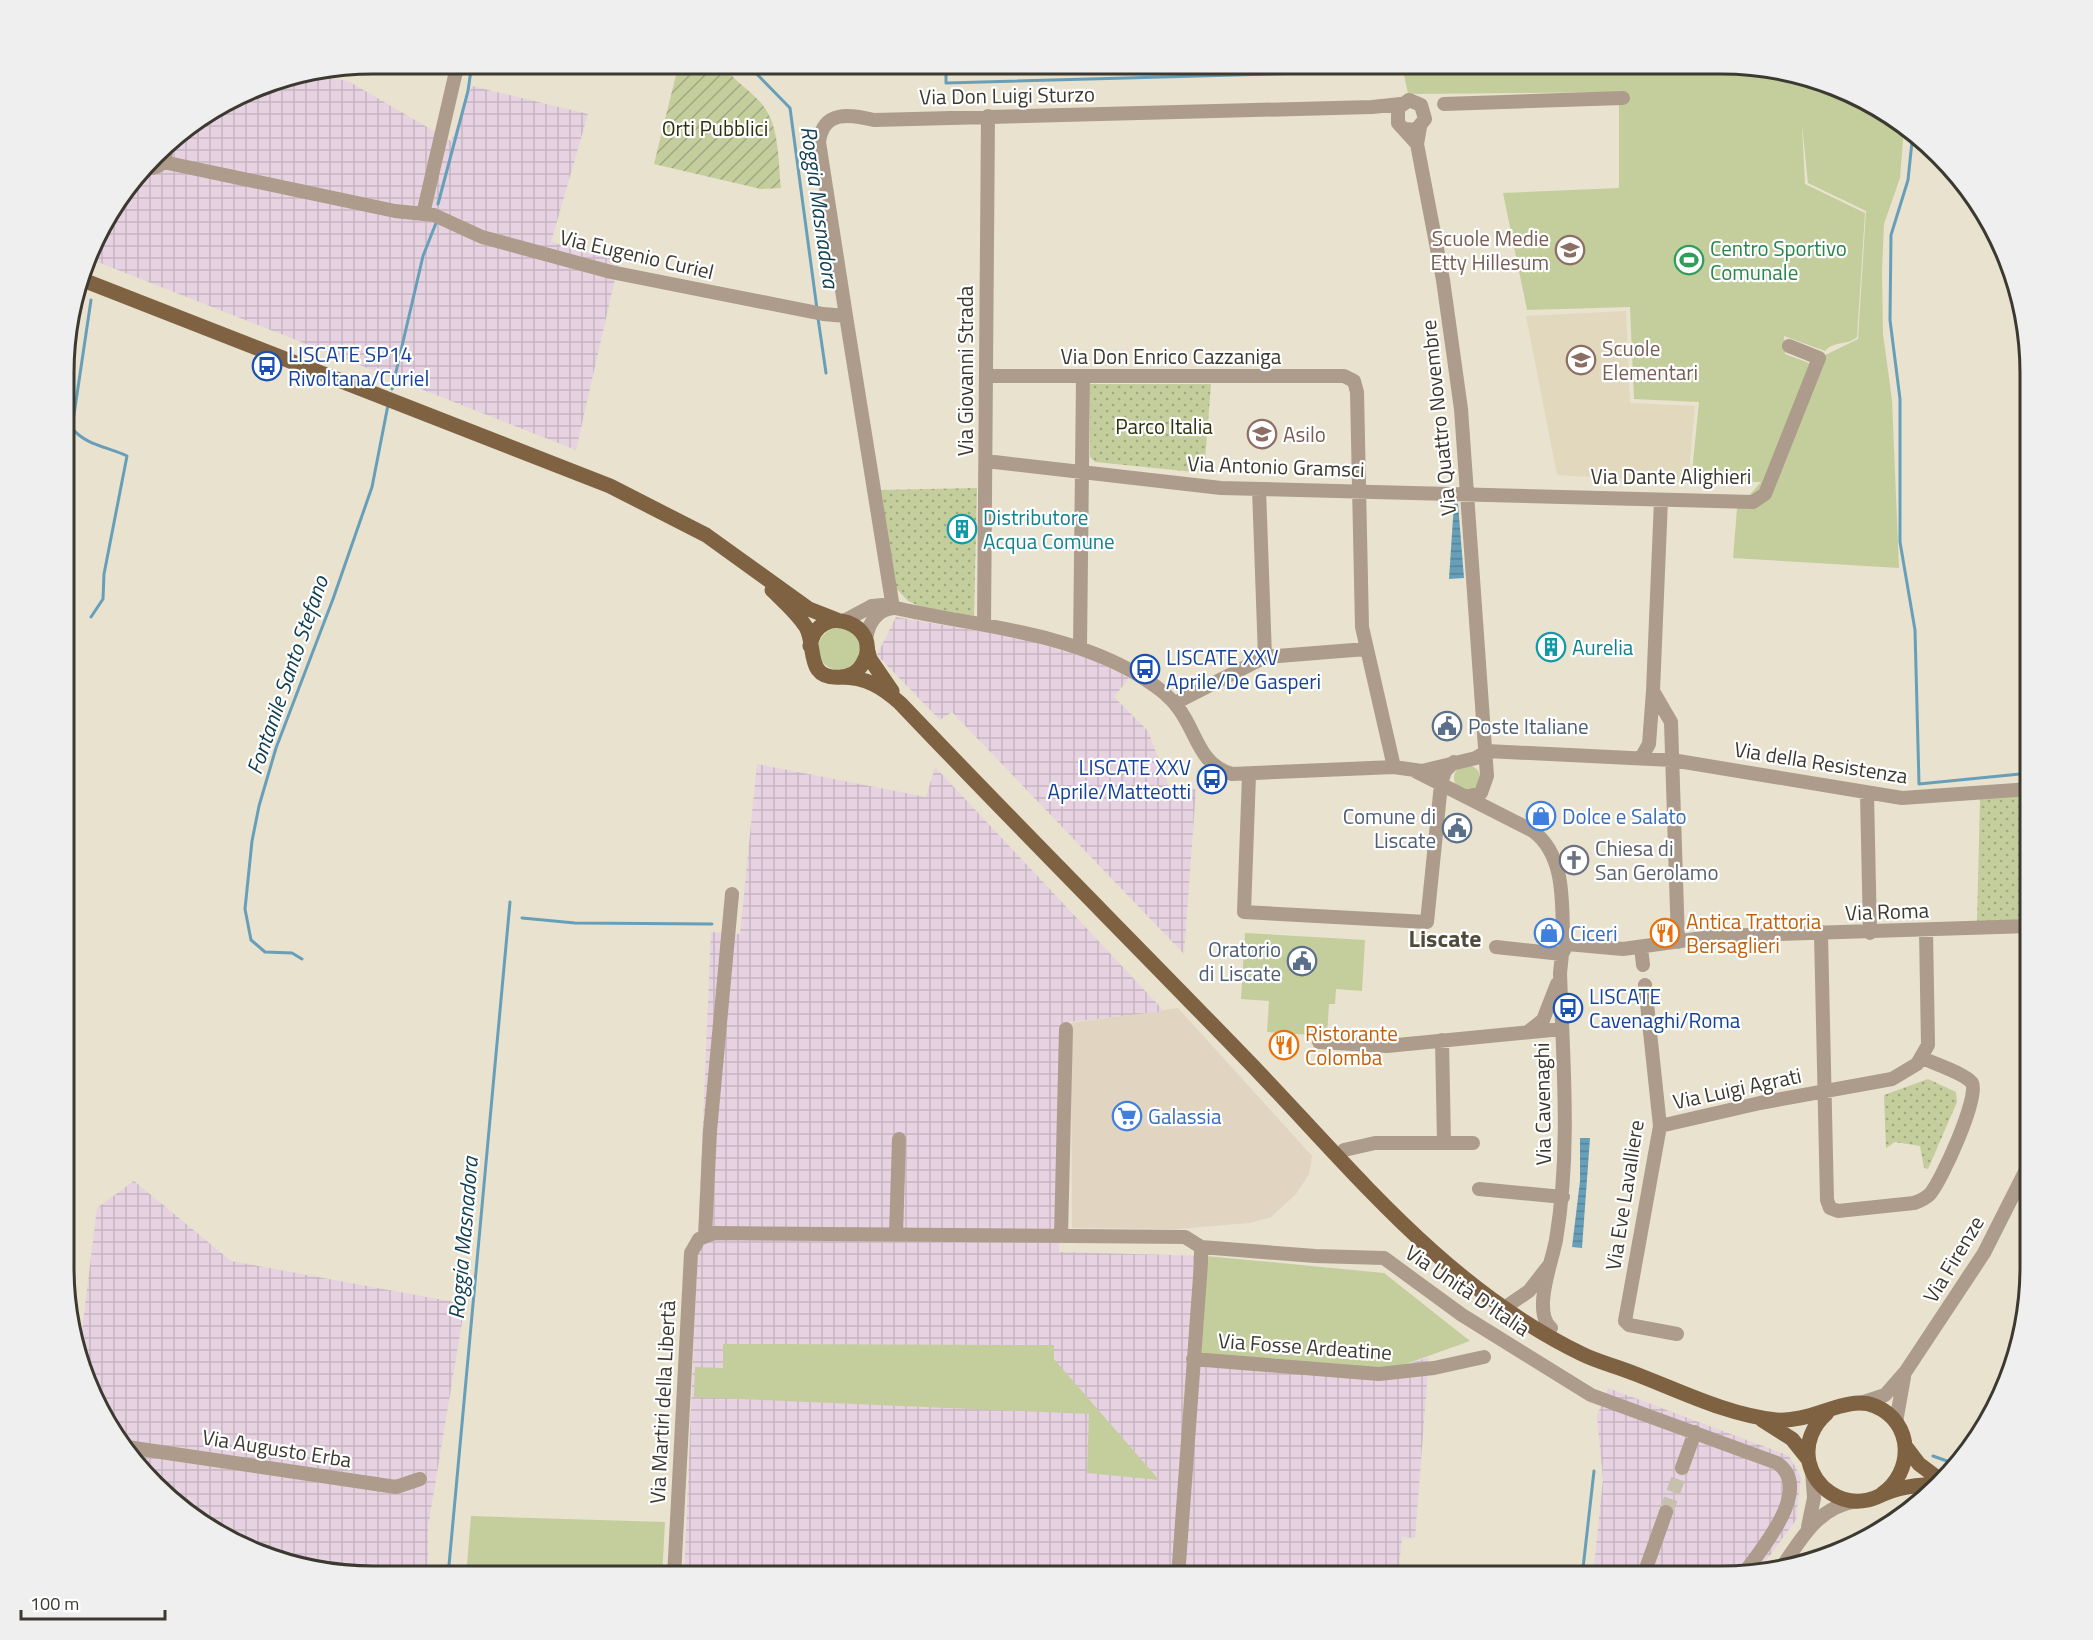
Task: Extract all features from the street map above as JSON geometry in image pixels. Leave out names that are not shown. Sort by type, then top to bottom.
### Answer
[{"type":"main road","points":[[87,282],[610,486],[689,525],[740,558],[809,609],[860,630],[870,659],[900,704]]},
{"type":"main road","points":[[740,558],[801,620],[809,634],[813,660],[820,670],[829,675],[859,678],[874,683],[900,704],[1195,1006],[1361,1181],[1449,1268],[1495,1303],[1540,1332],[1583,1354],[1754,1416],[1792,1438],[1821,1485],[1831,1494],[1859,1501],[1907,1487],[1925,1486]]},
{"type":"main road","points":[[810,646],[819,628],[841,621]]},
{"type":"main road","points":[[841,677],[860,668],[867,646]]},
{"type":"main road","points":[[1195,1006],[1265,1070],[1438,1247],[1510,1304],[1629,1371]]},
{"type":"main road","points":[[1754,1416],[1793,1420],[1859,1403],[1878,1407],[1896,1422],[1906,1447],[1919,1464],[1935,1476]]},
{"type":"main road","points":[[1810,1465],[1808,1444],[1812,1431],[1833,1409]]},
{"type":"main road","points":[[1882,1494],[1901,1474],[1906,1447]]},
{"type":"street","points":[[423,214],[456,74]]},
{"type":"street","name":"Via Don Luigi Sturzo","points":[[846,316],[819,142],[822,131],[835,118],[844,114],[874,120],[1372,108],[1414,101],[1421,105],[1623,98]]},
{"type":"street","points":[[1401,104],[1401,124],[1423,123],[1444,104]]},
{"type":"street","points":[[1421,105],[1423,123]]},
{"type":"street","name":"Via Don Luigi Sturzo","points":[[1372,108],[1401,124]]},
{"type":"street","name":"Via Giovanni Strada","points":[[984,625],[988,116]]},
{"type":"street","name":"Via Quattro Novembre","points":[[1423,123],[1417,144],[1453,344],[1469,494],[1487,751],[1486,794],[1492,811]]},
{"type":"street","name":"Via Quattro Novembre","points":[[1401,124],[1417,144]]},
{"type":"street","points":[[164,162],[166,157]]},
{"type":"street","name":"Via Eugenio Curiel","points":[[155,167],[164,162],[437,216],[482,237],[611,272],[817,313],[846,316]]},
{"type":"street","points":[[846,316],[893,608]]},
{"type":"street","name":"Via Dante Alighieri","points":[[1469,494],[1749,502],[1763,496],[1819,358],[1790,346]]},
{"type":"street","name":"Via Don Enrico Cazzaniga","points":[[986,376],[1083,378],[1344,376],[1354,381],[1357,392],[1359,491]]},
{"type":"street","points":[[1080,648],[1083,378]]},
{"type":"street","name":"Via Antonio Gramsci","points":[[986,461],[1209,487],[1469,494]]},
{"type":"street","points":[[1259,489],[1265,657]]},
{"type":"street","points":[[1359,491],[1360,604],[1366,648],[1395,767]]},
{"type":"street","points":[[1641,758],[1649,744],[1661,500]]},
{"type":"street","points":[[841,621],[874,605],[984,625],[1080,648],[1136,674],[1160,689],[1175,703],[1211,764],[1228,773],[1249,775],[1395,767],[1425,771],[1480,757],[1487,751]]},
{"type":"street","points":[[867,646],[872,621],[885,609],[893,608]]},
{"type":"street","points":[[1175,703],[1265,657],[1366,648]]},
{"type":"street","points":[[1653,691],[1671,720],[1678,942]]},
{"type":"street","name":"Via della Resistenza","points":[[1487,751],[1672,760],[1867,794],[1913,799],[2020,790]]},
{"type":"street","points":[[1452,764],[1447,776],[1460,794],[1479,795],[1487,776],[1480,762],[1471,759]]},
{"type":"street","points":[[1249,775],[1244,912],[1427,922],[1441,784],[1444,774],[1452,764]]},
{"type":"street","name":"Via Cavenaghi","points":[[1412,770],[1533,831],[1552,854],[1558,869],[1564,949],[1560,974],[1567,1133],[1563,1197],[1542,1308],[1545,1321],[1551,1328]]},
{"type":"street","points":[[1867,794],[1870,933]]},
{"type":"street","points":[[732,894],[710,1131],[705,1236],[714,1233],[1185,1237],[1198,1244],[1193,1359],[1179,1566]]},
{"type":"street","name":"Via Roma","points":[[1496,946],[1609,949],[1726,936],[2020,926]]},
{"type":"street","points":[[1922,1058],[1929,1038],[1926,931]]},
{"type":"street","points":[[1821,934],[1823,1091]]},
{"type":"street","points":[[1641,947],[1643,964]]},
{"type":"street","points":[[1529,1031],[1543,1020],[1560,974]]},
{"type":"street","name":"Via Eve Lavalliere","points":[[1645,985],[1660,1126],[1625,1322],[1629,1325],[1677,1334]]},
{"type":"street","points":[[1061,1236],[1065,1029]]},
{"type":"street","points":[[1319,1042],[1376,1047],[1562,1029]]},
{"type":"street","points":[[1442,1040],[1444,1143]]},
{"type":"street","name":"Via Luigi Agrati","points":[[1660,1126],[1823,1091],[1892,1079],[1904,1073],[1922,1058],[1968,1080],[1974,1089],[1952,1153],[1932,1190],[1916,1203],[1838,1211],[1830,1208],[1827,1200],[1823,1091]]},
{"type":"street","points":[[896,1234],[899,1139]]},
{"type":"street","points":[[1344,1150],[1375,1143],[1473,1143]]},
{"type":"street","name":"Via Firenze","points":[[1859,1403],[1885,1395],[1906,1371],[1984,1253],[2020,1182]]},
{"type":"street","points":[[1479,1189],[1563,1197]]},
{"type":"street","name":"Via Martiri della Libertà","points":[[675,1566],[691,1253],[699,1239],[705,1236]]},
{"type":"street","name":"Via Unità D'Italia","points":[[1198,1244],[1315,1256],[1384,1258],[1462,1315],[1584,1391],[1618,1406],[1777,1463],[1788,1478],[1790,1493],[1783,1514],[1750,1565]]},
{"type":"street","name":"Via Cavenaghi","points":[[1510,1304],[1529,1291],[1551,1262]]},
{"type":"street","name":"Via Fosse Ardeatine","points":[[1193,1359],[1379,1374],[1434,1368],[1484,1357]]},
{"type":"street","name":"Via Firenze","points":[[1896,1422],[1906,1371]]},
{"type":"street","points":[[1682,1468],[1695,1432]]},
{"type":"street","name":"Via Augusto Erba","points":[[134,1448],[396,1487],[420,1479]]},
{"type":"street","points":[[1808,1527],[1814,1498],[1810,1465]]},
{"type":"street","points":[[1787,1559],[1808,1527],[1834,1508],[1859,1501]]},
{"type":"street","points":[[1647,1566],[1666,1512]]},
{"type":"shaded area","points":[[325,77],[348,81],[451,141],[472,86],[588,114],[551,242],[619,261],[576,450],[95,261],[96,258],[124,206],[161,161],[206,124],[240,104],[276,89]]},
{"type":"shaded area","name":"Scuole Elementari","points":[[1626,311],[1630,403],[1695,406],[1688,483],[1557,475],[1526,316]]},
{"type":"shaded area","points":[[896,617],[1020,638],[1093,659],[1129,678],[1114,697],[1148,731],[1169,787],[1196,789],[1184,954],[952,712],[940,720],[877,655]]},
{"type":"shaded area","points":[[757,764],[926,797],[935,767],[1164,1011],[1062,1023],[1059,1252],[1206,1256],[1392,1369],[1429,1357],[1415,1538],[1402,1537],[1399,1566],[684,1566],[711,932],[740,934]]},
{"type":"shaded area","points":[[1178,1008],[1312,1156],[1309,1174],[1296,1194],[1271,1217],[1250,1223],[1177,1229],[1072,1228],[1071,1023]]},
{"type":"shaded area","points":[[134,1181],[231,1261],[465,1304],[428,1527],[428,1566],[353,1566],[314,1561],[276,1551],[240,1536],[206,1516],[175,1492],[148,1465],[124,1434],[104,1400],[89,1364],[81,1335],[97,1208]]},
{"type":"shaded area","points":[[1608,1388],[1789,1456],[1801,1477],[1796,1520],[1764,1563],[1740,1566],[1594,1566],[1603,1479],[1597,1416]]},
{"type":"green space","name":"Orti Pubblici","points":[[676,74],[730,74],[761,103],[772,121],[781,188],[761,189],[654,164]]},
{"type":"green space","name":"Centro Sportivo Comunale","points":[[1404,74],[1740,74],[1779,79],[1817,89],[1853,104],[1903,135],[1900,178],[1884,224],[1882,271],[1883,334],[1892,400],[1899,568],[1733,558],[1737,509],[1761,482],[1691,482],[1699,402],[1634,399],[1630,307],[1527,310],[1503,193],[1619,188],[1619,92],[1408,94]],"holes":[[[1802,125],[1808,183],[1866,211],[1858,339],[1809,363],[1785,354],[1784,336],[1825,351],[1833,345],[1857,337],[1865,213],[1805,184]]]},
{"type":"green space","name":"Parco Italia","points":[[1090,384],[1211,384],[1204,473],[1095,462],[1090,457]]},
{"type":"green space","points":[[977,488],[974,616],[919,606],[908,601],[894,586],[880,490]]},
{"type":"green space","points":[[839,628],[847,629],[854,634],[859,641],[859,657],[854,664],[847,669],[839,670],[831,669],[824,664],[819,657],[818,649],[819,641],[824,634],[831,629]]},
{"type":"green space","points":[[1467,765],[1477,768],[1480,778],[1477,788],[1467,791],[1457,788],[1454,778],[1457,768]]},
{"type":"green space","points":[[2020,795],[2020,921],[1977,923],[1980,799]]},
{"type":"green space","points":[[1245,933],[1365,940],[1362,991],[1336,989],[1335,1004],[1329,1004],[1327,1036],[1267,1032],[1269,1001],[1241,999]]},
{"type":"green space","points":[[1928,1079],[1956,1092],[1957,1102],[1928,1169],[1924,1168],[1920,1146],[1895,1142],[1886,1148],[1884,1095]]},
{"type":"green space","points":[[1206,1256],[1384,1273],[1470,1341],[1392,1369],[1199,1354]]},
{"type":"green space","points":[[723,1344],[1054,1345],[1054,1359],[1159,1480],[1087,1473],[1089,1414],[694,1397],[695,1367],[723,1368]]},
{"type":"green space","points":[[471,1516],[665,1522],[663,1566],[467,1566]]},
{"type":"water","points":[[1454,503],[1458,504],[1464,578],[1449,579]]},
{"type":"water","points":[[1580,1138],[1590,1138],[1582,1248],[1572,1247],[1580,1181]]},
{"type":"waterway","name":"Fontanile Santo Stefano","points":[[438,204],[470,74]]},
{"type":"waterway","name":"Roggia Masnadora","points":[[757,74],[790,108],[817,309]]},
{"type":"waterway","points":[[946,74],[946,83],[1272,74]]},
{"type":"waterway","points":[[1912,143],[1908,180],[1891,235],[1890,320],[1900,399],[1900,542],[1915,630],[1919,784],[2020,774]]},
{"type":"waterway","name":"Fontanile Santo Stefano","points":[[392,389],[423,256],[436,223]]},
{"type":"waterway","points":[[74,415],[91,300]]},
{"type":"waterway","name":"Roggia Masnadora","points":[[818,318],[826,373]]},
{"type":"waterway","name":"Fontanile Santo Stefano","points":[[302,959],[292,953],[265,952],[251,940],[245,909],[252,841],[259,806],[276,748],[333,599],[372,487],[388,405]]},
{"type":"waterway","points":[[74,430],[90,442],[127,456],[104,574],[103,599],[91,617]]},
{"type":"waterway","name":"Roggia Masnadora","points":[[449,1566],[510,902]]},
{"type":"waterway","points":[[522,918],[575,923],[712,924]]},
{"type":"waterway","points":[[1933,1456],[1948,1461]]},
{"type":"waterway","points":[[1583,1566],[1594,1471]]},
{"type":"tunnel","points":[[1666,1512],[1682,1468]]},
{"type":"place","name":"Scuole Medie Etty Hillesum","points":[[1570,250]]},
{"type":"place","name":"Centro Sportivo Comunale","points":[[1689,260]]},
{"type":"place","name":"Scuole Elementari","points":[[1581,360]]},
{"type":"place","name":"LISCATE SP14 Rivoltana/Curiel","points":[[267,366]]},
{"type":"place","name":"Asilo","points":[[1262,434]]},
{"type":"place","name":"Distributore Acqua Comune","points":[[962,529]]},
{"type":"place","name":"Aurelia","points":[[1551,647]]},
{"type":"place","name":"LISCATE XXV Aprile/De Gasperi","points":[[1145,669]]},
{"type":"place","name":"Poste Italiane","points":[[1447,726]]},
{"type":"place","name":"LISCATE XXV Aprile/Matteotti","points":[[1212,779]]},
{"type":"place","name":"Dolce e Salato","points":[[1541,816]]},
{"type":"place","name":"Comune di Liscate","points":[[1457,828]]},
{"type":"place","name":"Chiesa di San Gerolamo","points":[[1574,860]]},
{"type":"place","name":"Ciceri","points":[[1549,933]]},
{"type":"place","name":"Antica Trattoria Bersaglieri","points":[[1665,933]]},
{"type":"place","name":"Oratorio di Liscate","points":[[1302,961]]},
{"type":"place","name":"LISCATE Cavenaghi/Roma","points":[[1568,1008]]},
{"type":"place","name":"Ristorante Colomba","points":[[1284,1045]]},
{"type":"place","name":"Galassia","points":[[1127,1116]]},
{"type":"district","name":"Liscate","points":[[1445,938]]}]
